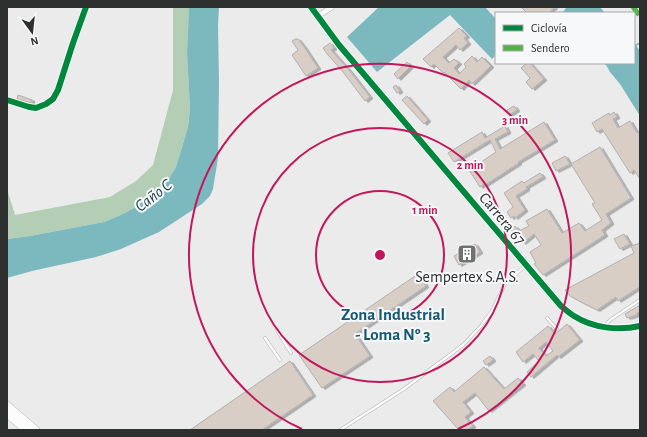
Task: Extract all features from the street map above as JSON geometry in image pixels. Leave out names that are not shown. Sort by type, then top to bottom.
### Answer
[{"type":"main road","points":[[7,405],[36,430]]},
{"type":"main road","points":[[7,414],[26,430]]},
{"type":"street","points":[[7,100],[36,108],[46,104],[55,96],[86,8],[80,7]]},
{"type":"street","name":"Carrera 67","points":[[311,7],[339,45],[561,306],[574,316],[604,327],[627,328],[640,326]]},
{"type":"street","points":[[318,16],[332,7]]},
{"type":"lane","points":[[340,430],[404,389],[463,345],[481,326],[492,310],[505,284],[526,265]]},
{"type":"lane","points":[[604,327],[610,320],[640,300]]},
{"type":"lane","points":[[547,318],[557,329]]},
{"type":"lane","points":[[277,330],[291,353]]},
{"type":"lane","points":[[265,338],[280,360]]},
{"type":"green space","points":[[173,7],[189,7],[187,53],[190,109],[188,127],[176,167],[167,182],[136,207],[104,222],[7,239],[7,189],[15,215],[110,197],[136,181],[153,165],[173,90]]},
{"type":"water","name":"Caño C","points":[[189,7],[219,7],[218,158],[213,189],[210,196],[202,204],[159,232],[121,249],[96,257],[7,278],[7,239],[104,222],[136,207],[167,182],[176,167],[188,127],[190,109],[187,53]]},
{"type":"water","points":[[379,7],[485,7],[495,18],[495,56],[492,59],[450,15],[377,72],[347,37]]},
{"type":"water","points":[[565,7],[600,7],[604,12],[563,12],[566,8]]},
{"type":"water","points":[[635,44],[640,51],[640,116],[620,84],[604,64],[635,64]]},
{"type":"building","points":[[521,7],[555,7],[549,12],[526,12]]},
{"type":"building","points":[[459,28],[467,36],[464,38],[468,43],[460,50],[456,45],[443,57],[449,63],[454,59],[459,63],[454,68],[459,74],[466,67],[464,64],[472,56],[477,62],[482,57],[491,66],[472,84],[469,80],[461,89],[434,64],[431,67],[423,59]]},
{"type":"building","points":[[298,39],[318,68],[306,76],[292,55],[298,50],[292,41]]},
{"type":"building","points":[[330,43],[334,48],[331,50],[370,97],[365,101],[323,48]]},
{"type":"building","points":[[407,62],[411,66],[398,79],[394,74]]},
{"type":"building","points":[[526,64],[531,64],[544,79],[532,89],[526,82],[530,78],[521,68]]},
{"type":"building","points":[[396,85],[400,91],[397,93],[393,87]]},
{"type":"building","points":[[18,95],[32,100],[31,103],[17,99]]},
{"type":"building","points":[[407,96],[428,120],[424,124],[402,100]]},
{"type":"building","points":[[514,106],[517,110],[509,115],[507,110]]},
{"type":"building","points":[[614,112],[617,117],[613,119],[618,128],[630,121],[637,133],[640,132],[640,179],[634,170],[630,173],[602,129],[597,132],[592,123],[609,113],[610,115]]},
{"type":"building","points":[[544,122],[555,140],[480,187],[469,170],[496,152],[490,140],[454,162],[448,153],[482,132],[485,138],[505,126],[508,132],[495,139],[500,149]]},
{"type":"building","points":[[600,147],[631,198],[606,214],[611,223],[602,230],[605,235],[543,275],[534,264],[536,263],[530,252],[541,245],[534,234],[523,243],[511,230],[515,226],[519,231],[529,226],[526,221],[547,209],[562,233],[579,223],[585,231],[602,220],[592,204],[595,203],[571,164]]},
{"type":"building","points":[[565,156],[570,164],[556,171],[552,163]]},
{"type":"building","points":[[540,173],[543,177],[526,187],[527,189],[516,196],[525,210],[515,218],[514,216],[511,218],[507,212],[513,207],[504,193],[522,181],[524,183]]},
{"type":"building","points":[[624,234],[630,244],[620,249],[614,239]]},
{"type":"building","points":[[640,243],[640,287],[618,301],[616,297],[597,310],[570,296],[565,290],[634,253],[631,246]]},
{"type":"building","name":"Sempertex S.A.S.","points":[[475,244],[480,252],[459,265],[454,256]]},
{"type":"building","points":[[418,274],[426,286],[355,334],[370,356],[322,388],[299,355]]},
{"type":"building","points":[[640,305],[640,312],[637,313],[637,315],[627,318],[625,314]]},
{"type":"building","points":[[567,324],[580,340],[558,357],[557,355],[531,377],[527,372],[539,361],[533,354],[523,362],[516,352],[548,326],[555,334]],"holes":[[[546,342],[553,351],[546,356],[539,348]]]},
{"type":"building","points":[[490,356],[493,360],[486,365],[483,361]]},
{"type":"building","points":[[290,361],[313,395],[262,430],[190,430]]},
{"type":"building","points":[[484,367],[504,389],[518,378],[523,384],[489,411],[475,393],[463,402],[471,412],[465,417],[473,426],[467,430],[459,430],[433,401],[450,387],[454,392]]},
{"type":"waterway","points":[[636,47],[636,45],[640,43]]},
{"type":"marked path","points":[[633,7],[640,16]]},
{"type":"cycle path","points":[[7,100],[36,108],[53,99],[58,90],[86,7]]},
{"type":"cycle path","points":[[311,7],[339,45],[561,306],[572,315],[597,326],[614,328],[640,326]]},
{"type":"place","name":"Sempertex S.A.S.","points":[[467,254]]},
{"type":"district","name":"Zona Industrial - Loma Nº 3","points":[[393,324]]}]
